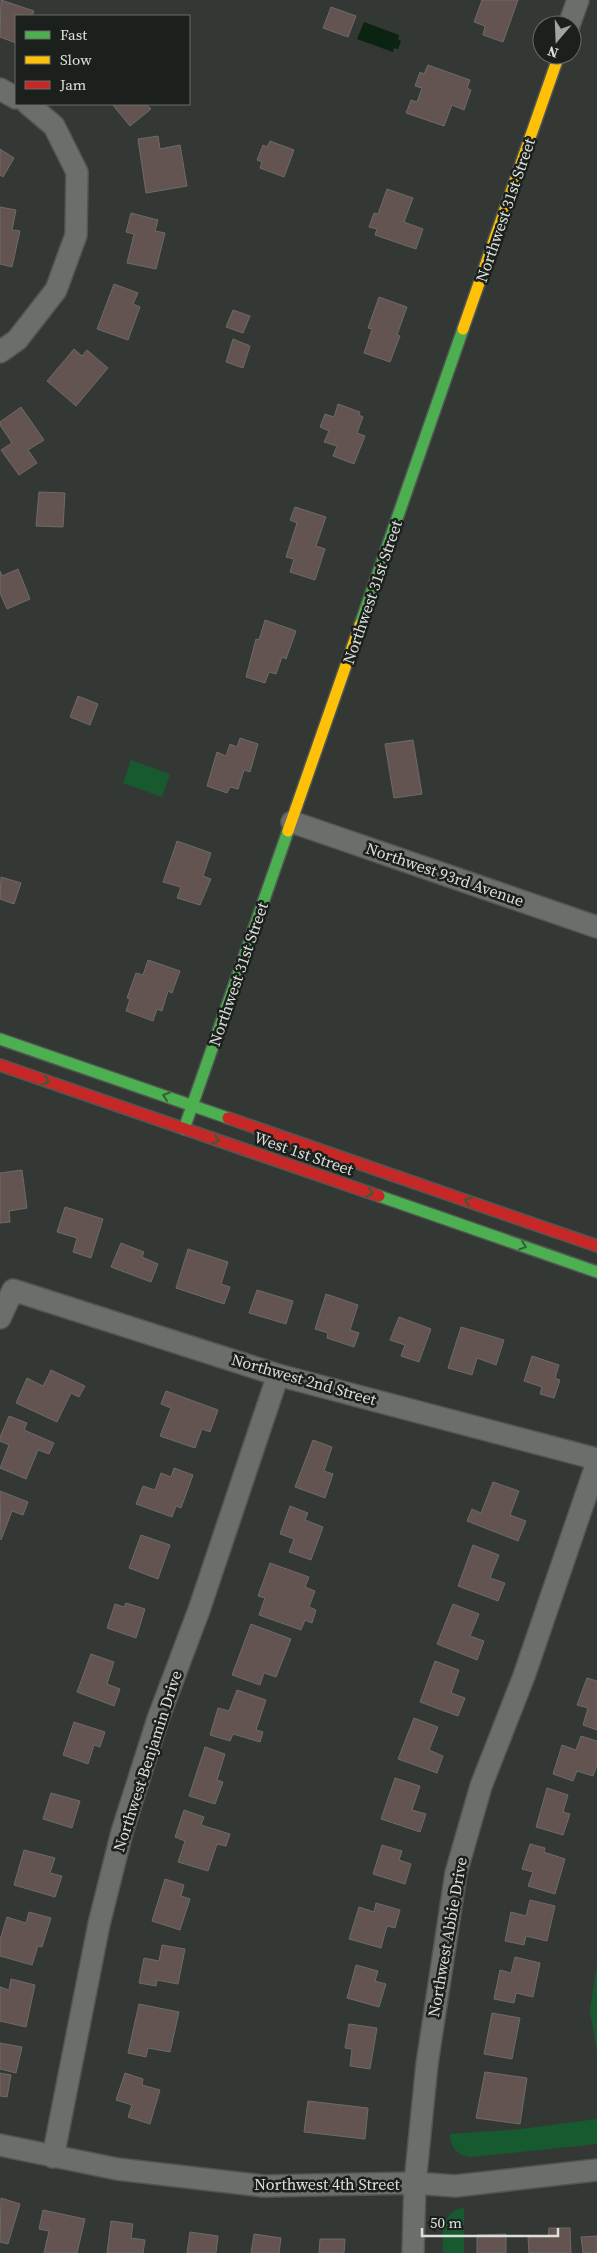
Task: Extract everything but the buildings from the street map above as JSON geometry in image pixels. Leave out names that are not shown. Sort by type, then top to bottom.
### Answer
[{"type":"main road","name":"Northwest 31st Street","points":[[184,1129],[556,65]]},
{"type":"main road","name":"West 1st Street","points":[[0,1039],[597,1246]]},
{"type":"main road","name":"West 1st Street","points":[[0,1065],[597,1272]]},
{"type":"street","points":[[573,15],[578,0]]},
{"type":"street","points":[[0,90],[15,98]]},
{"type":"street","points":[[0,352],[17,340],[56,290],[76,235],[77,172],[54,126],[29,105]]},
{"type":"street","name":"Northwest 93rd Avenue","points":[[292,822],[597,927]]},
{"type":"street","name":"Northwest 2nd Street","points":[[0,1318],[13,1290],[278,1375],[597,1459]]},
{"type":"street","name":"Northwest Benjamin Drive","points":[[53,2157],[100,1924],[122,1832],[158,1719],[202,1600],[278,1375]]},
{"type":"street","name":"Northwest Abbie Drive","points":[[413,2253],[415,2183],[427,2064],[456,1873],[481,1786],[524,1676],[597,1463]]},
{"type":"street","name":"Northwest 4th Street","points":[[0,2144],[53,2157],[117,2169],[264,2186],[415,2183],[455,2186],[597,2170]]},
{"type":"green space","points":[[131,760],[170,774],[162,797],[123,783]]},
{"type":"green space","points":[[597,1964],[597,2052],[590,2011]]},
{"type":"green space","points":[[597,2119],[597,2144],[471,2157],[458,2153],[450,2139],[450,2134],[521,2129]]},
{"type":"green space","points":[[464,2208],[464,2253],[443,2253],[444,2224],[456,2210]]},
{"type":"shaded area","points":[[364,22],[399,35],[398,39],[401,41],[398,49],[394,48],[393,52],[357,39]]},
{"type":"traffic: fast","points":[[360,625],[463,329]]},
{"type":"traffic: fast","points":[[184,1129],[288,831]]},
{"type":"traffic: fast","points":[[0,1039],[228,1118]]},
{"type":"traffic: fast","points":[[379,1196],[597,1272]]},
{"type":"traffic: slow","points":[[463,329],[555,65]]},
{"type":"traffic: slow","points":[[288,831],[360,625]]},
{"type":"traffic: jam","points":[[0,1065],[379,1196]]},
{"type":"traffic: jam","points":[[228,1118],[597,1246]]}]
